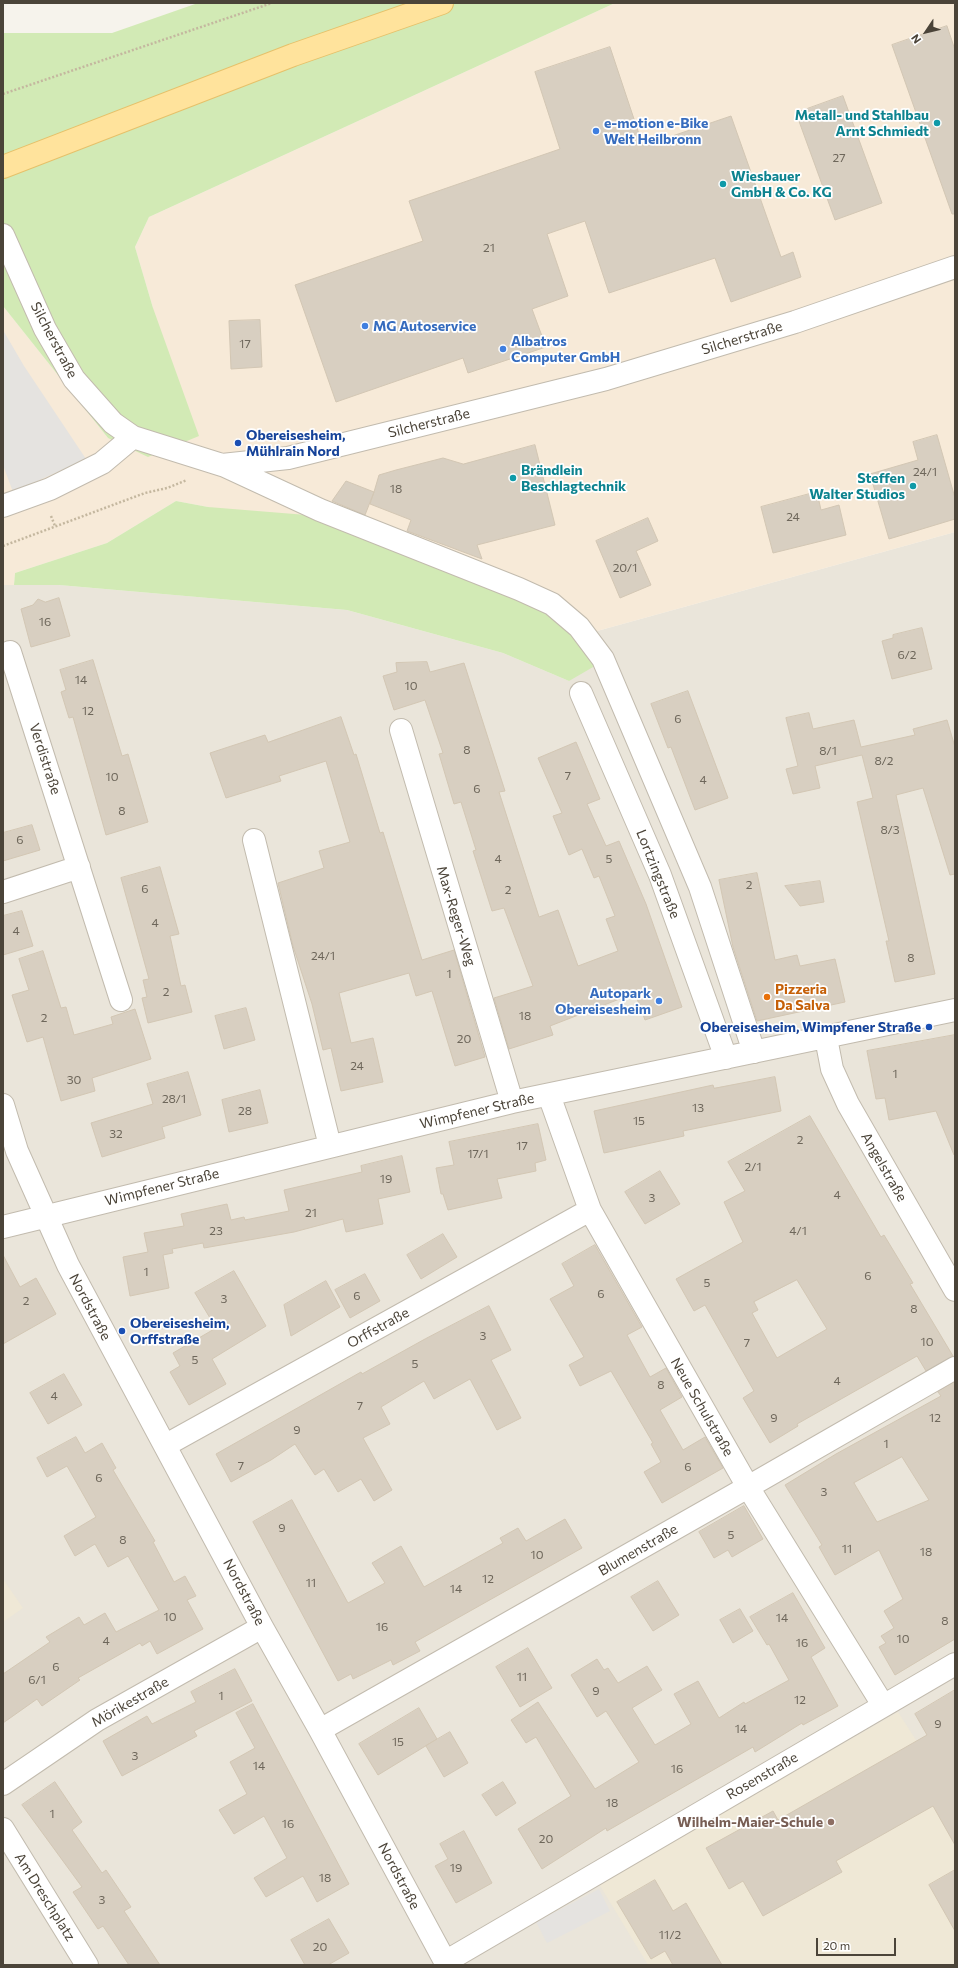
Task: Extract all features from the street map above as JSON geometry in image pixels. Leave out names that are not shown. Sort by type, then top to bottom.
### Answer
[{"type":"main road","points":[[3,167],[293,55],[442,3]]},
{"type":"street","name":"Silcherstraße","points":[[3,235],[45,329],[74,379],[113,423],[132,437],[222,465],[288,458],[606,379],[795,322],[955,268]]},
{"type":"street","points":[[3,506],[50,489],[102,464],[132,437]]},
{"type":"street","points":[[222,465],[320,510],[511,586],[552,604],[579,627],[603,659],[700,887],[754,1052]]},
{"type":"street","name":"Verdistraße","points":[[10,652],[121,1000]]},
{"type":"street","name":"Lortzingstraße","points":[[581,693],[660,875],[726,1058]]},
{"type":"street","name":"Max-Reger-Weg","points":[[401,730],[512,1102]]},
{"type":"street","points":[[254,840],[330,1146]]},
{"type":"street","points":[[3,892],[79,866]]},
{"type":"street","name":"Wimpfener Straße","points":[[3,1226],[512,1102],[955,1010]]},
{"type":"street","name":"Angelstraße","points":[[826,1038],[832,1068],[848,1104],[955,1290]]},
{"type":"street","name":"Neue Schulstraße","points":[[549,1095],[590,1210],[748,1487],[884,1705]]},
{"type":"street","name":"Nordstraße","points":[[3,1105],[17,1151],[47,1215],[68,1265],[166,1445],[262,1627],[320,1730],[446,1963]]},
{"type":"street","name":"Orffstraße","points":[[166,1445],[590,1210]]},
{"type":"street","name":"Blumenstraße","points":[[320,1730],[955,1368]]},
{"type":"street","name":"Mörikestraße","points":[[3,1784],[97,1720],[262,1627]]},
{"type":"street","name":"Rosenstraße","points":[[446,1963],[955,1664]]},
{"type":"street","name":"Am Dreschplatz","points":[[3,1829],[87,1965]]},
{"type":"path","points":[[3,94],[272,3]]},
{"type":"path","points":[[3,546],[145,493],[168,488],[222,465]]},
{"type":"shaded area","points":[[615,3],[955,3],[955,532],[579,636],[208,507],[176,501],[107,543],[15,573],[14,585],[3,585],[3,306],[108,438],[153,308],[135,247],[149,217]]},
{"type":"shaded area","points":[[3,330],[24,366],[86,459],[13,492],[3,465]]},
{"type":"shaded area","points":[[955,532],[955,1965],[3,1965],[3,585],[59,585],[347,610],[503,653],[569,681],[579,636]]},
{"type":"shaded area","points":[[3,1579],[23,1608],[3,1622]]},
{"type":"shaded area","name":"Wilhelm-Maier-Schule","points":[[898,1712],[928,1759],[955,1743],[955,1965],[648,1965],[599,1884]]},
{"type":"shaded area","points":[[599,1889],[610,1911],[547,1943],[536,1922]]},
{"type":"green space","points":[[198,3],[615,3],[149,217],[135,247],[153,308],[199,436],[148,457],[108,438],[3,306],[3,33],[112,33]]},
{"type":"green space","points":[[176,501],[208,507],[319,516],[550,608],[600,663],[569,681],[503,653],[347,610],[59,585],[14,585],[15,573],[107,543]]},
{"type":"building","name":"Metall- und Stahlbau Arnt Schmiedt","points":[[947,26],[955,50],[955,214],[952,214],[892,45]]},
{"type":"building","points":[[610,47],[643,146],[731,116],[781,257],[793,252],[801,277],[731,302],[715,258],[609,293],[585,221],[547,234],[568,296],[532,309],[546,347],[468,373],[463,358],[336,402],[295,285],[423,241],[409,201],[560,149],[535,72]]},
{"type":"building","points":[[843,96],[882,203],[835,220],[796,113]]},
{"type":"building","points":[[260,320],[262,367],[231,369],[229,321]]},
{"type":"building","name":"Steffen Walter Studios","points":[[937,435],[955,498],[955,519],[889,539],[870,474],[918,460],[913,442]]},
{"type":"building","points":[[535,445],[555,525],[477,545],[482,559],[407,531],[411,520],[370,504],[379,475],[443,458],[463,464]]},
{"type":"building","points":[[346,481],[374,492],[365,515],[332,501]]},
{"type":"building","points":[[817,492],[821,510],[839,505],[846,535],[773,553],[761,507]]},
{"type":"building","points":[[648,518],[658,541],[636,551],[651,585],[620,598],[596,541]]},
{"type":"building","points":[[59,598],[70,636],[31,647],[21,609],[33,605],[38,599],[45,602]]},
{"type":"building","points":[[922,628],[932,669],[892,679],[882,641],[893,638],[893,635]]},
{"type":"building","points":[[93,660],[122,756],[128,754],[148,822],[106,835],[73,717],[69,718],[61,692],[66,690],[60,670]]},
{"type":"building","points":[[427,662],[430,672],[464,663],[505,791],[499,792],[539,917],[558,910],[578,966],[618,951],[606,919],[615,916],[599,876],[594,878],[582,849],[569,855],[553,816],[562,813],[538,758],[576,742],[600,799],[587,804],[606,846],[619,841],[646,904],[682,1007],[645,1020],[635,993],[550,1026],[553,1035],[509,1049],[494,998],[533,986],[504,908],[492,911],[473,851],[476,850],[461,802],[454,804],[439,754],[443,753],[425,700],[394,710],[383,676],[397,672],[396,663]]},
{"type":"building","points":[[688,691],[728,798],[695,810],[671,747],[668,748],[651,704]]},
{"type":"building","points":[[809,713],[813,729],[854,720],[861,747],[915,735],[913,729],[947,720],[955,747],[955,874],[950,875],[923,788],[896,795],[935,974],[895,982],[886,941],[889,941],[857,802],[873,798],[862,755],[815,766],[820,788],[793,794],[786,769],[798,766],[786,718]]},
{"type":"building","points":[[341,717],[354,755],[356,754],[380,833],[383,832],[422,960],[454,950],[485,1057],[455,1066],[432,991],[416,996],[409,973],[339,993],[351,1043],[373,1038],[383,1082],[341,1091],[331,1048],[323,1050],[312,1004],[293,946],[278,883],[324,868],[319,851],[350,842],[326,761],[279,776],[281,781],[226,798],[210,753],[265,735],[268,742]]},
{"type":"building","points":[[32,825],[40,850],[3,861],[3,833]]},
{"type":"building","points":[[160,867],[179,934],[170,936],[181,986],[185,985],[192,1012],[148,1023],[142,998],[147,997],[143,980],[149,979],[121,878]]},
{"type":"building","points":[[757,873],[775,960],[797,955],[800,966],[835,959],[845,1002],[757,1021],[733,947],[719,880]]},
{"type":"building","points":[[820,881],[824,902],[800,906],[785,886]]},
{"type":"building","points":[[22,911],[33,946],[3,955],[3,916]]},
{"type":"building","points":[[43,951],[61,1008],[66,1007],[74,1035],[113,1024],[111,1017],[135,1009],[151,1059],[92,1078],[95,1091],[61,1101],[43,1037],[27,1042],[12,995],[29,990],[19,959]]},
{"type":"building","points":[[246,1008],[255,1040],[224,1049],[215,1016]]},
{"type":"building","points":[[955,1035],[954,1155],[936,1111],[889,1120],[885,1098],[876,1099],[867,1051]]},
{"type":"building","points":[[188,1072],[201,1115],[162,1127],[165,1138],[102,1157],[91,1123],[153,1104],[147,1084]]},
{"type":"building","points":[[775,1077],[781,1111],[683,1131],[684,1136],[604,1153],[594,1111],[713,1085],[714,1088]]},
{"type":"building","points":[[260,1090],[268,1123],[229,1132],[222,1100]]},
{"type":"building","points":[[810,1116],[881,1237],[884,1235],[913,1283],[910,1284],[953,1356],[926,1371],[917,1356],[797,1424],[798,1426],[770,1443],[743,1398],[754,1391],[705,1305],[694,1311],[676,1279],[743,1242],[724,1202],[745,1191],[728,1162]],"holes":[[[797,1280],[827,1329],[777,1358],[752,1313],[758,1310],[754,1302]]]},
{"type":"building","points":[[538,1124],[546,1160],[535,1163],[536,1171],[497,1179],[502,1198],[448,1210],[443,1194],[441,1194],[436,1168],[454,1165],[449,1142]]},
{"type":"building","points":[[402,1156],[410,1192],[378,1199],[383,1224],[346,1232],[343,1219],[294,1232],[204,1248],[203,1243],[172,1249],[173,1253],[163,1255],[169,1288],[130,1296],[123,1257],[148,1252],[144,1233],[184,1226],[181,1214],[227,1204],[231,1220],[244,1217],[245,1220],[289,1211],[284,1190],[362,1172],[361,1166]]},
{"type":"building","points":[[660,1171],[680,1204],[645,1224],[625,1192]]},
{"type":"building","points":[[443,1234],[457,1257],[421,1279],[407,1255]]},
{"type":"building","points":[[595,1245],[642,1327],[627,1335],[650,1377],[666,1368],[682,1397],[660,1410],[683,1450],[705,1437],[723,1468],[662,1503],[644,1472],[661,1462],[651,1444],[653,1443],[611,1371],[580,1386],[569,1365],[584,1357],[550,1299],[574,1286],[562,1264]]},
{"type":"building","points":[[3,1255],[20,1287],[36,1278],[56,1314],[3,1344]]},
{"type":"building","points":[[234,1271],[266,1326],[212,1359],[226,1384],[189,1405],[170,1372],[180,1366],[173,1353],[216,1328],[195,1293]]},
{"type":"building","points":[[365,1274],[380,1301],[350,1318],[335,1290]]},
{"type":"building","points":[[326,1281],[340,1307],[291,1336],[284,1305]]},
{"type":"building","points":[[489,1306],[511,1350],[491,1360],[521,1418],[497,1430],[470,1379],[434,1399],[424,1381],[381,1407],[390,1424],[363,1438],[392,1490],[374,1501],[361,1479],[338,1492],[324,1469],[315,1475],[295,1444],[271,1460],[231,1482],[216,1454],[361,1372],[362,1374]]},
{"type":"building","points":[[64,1374],[82,1405],[48,1424],[30,1393]]},
{"type":"building","points":[[955,1382],[955,1639],[895,1675],[879,1647],[886,1643],[881,1636],[894,1628],[884,1611],[903,1599],[879,1550],[835,1575],[819,1547],[822,1545],[785,1485],[836,1454],[941,1396],[938,1392]],"holes":[[[902,1457],[929,1500],[877,1522],[854,1483]]]},
{"type":"building","points":[[76,1437],[85,1453],[102,1443],[116,1468],[113,1470],[155,1541],[153,1542],[174,1582],[185,1576],[196,1596],[187,1600],[203,1629],[157,1654],[150,1641],[142,1646],[140,1643],[78,1678],[80,1680],[42,1706],[37,1699],[3,1723],[3,1674],[50,1642],[46,1637],[79,1617],[84,1625],[105,1613],[116,1632],[159,1610],[128,1556],[108,1567],[95,1544],[75,1556],[64,1536],[96,1517],[67,1466],[47,1477],[37,1458]]},
{"type":"building","points":[[292,1500],[348,1603],[385,1583],[372,1563],[401,1546],[424,1587],[503,1543],[500,1538],[518,1528],[526,1541],[565,1519],[582,1548],[415,1642],[420,1651],[393,1665],[391,1660],[353,1679],[351,1674],[338,1681],[253,1522]]},
{"type":"building","points":[[744,1506],[763,1539],[732,1557],[728,1550],[714,1558],[699,1532]]},
{"type":"building","points":[[658,1581],[679,1615],[653,1631],[631,1597]]},
{"type":"building","points":[[793,1593],[825,1648],[811,1657],[838,1706],[803,1725],[802,1723],[755,1752],[753,1747],[607,1831],[606,1828],[542,1869],[518,1829],[571,1796],[536,1737],[526,1743],[511,1720],[538,1702],[595,1789],[639,1762],[606,1711],[597,1717],[571,1675],[597,1659],[604,1670],[608,1668],[618,1683],[647,1666],[662,1690],[632,1708],[655,1745],[691,1724],[674,1694],[698,1681],[719,1718],[744,1702],[745,1704],[789,1680],[769,1644],[767,1645],[750,1617]]},
{"type":"building","points":[[740,1609],[753,1631],[733,1643],[720,1620]]},
{"type":"building","points":[[528,1648],[552,1688],[520,1707],[496,1667]]},
{"type":"building","points":[[235,1669],[252,1701],[194,1731],[197,1736],[122,1776],[103,1741],[147,1716],[152,1724],[196,1702],[191,1692]]},
{"type":"building","points":[[955,1690],[955,1845],[933,1806],[836,1861],[842,1872],[763,1916],[743,1881],[729,1889],[706,1848],[773,1811],[778,1820],[927,1735],[915,1714]]},
{"type":"building","points":[[253,1704],[349,1884],[317,1902],[303,1876],[266,1897],[254,1878],[287,1858],[264,1816],[234,1834],[219,1810],[247,1794],[230,1762],[255,1748],[236,1713]]},
{"type":"building","points":[[419,1708],[437,1739],[378,1775],[359,1744]]},
{"type":"building","points":[[450,1732],[468,1763],[444,1777],[426,1746]]},
{"type":"building","points":[[55,1782],[82,1822],[72,1830],[102,1873],[106,1870],[131,1907],[124,1911],[160,1965],[129,1965],[103,1926],[98,1929],[73,1892],[82,1887],[22,1805]]},
{"type":"building","points":[[503,1782],[516,1803],[496,1816],[482,1795]]},
{"type":"building","points":[[464,1831],[492,1883],[456,1903],[435,1866],[448,1859],[440,1844]]},
{"type":"building","points":[[955,1870],[955,1931],[929,1885]]},
{"type":"building","points":[[655,1880],[673,1911],[686,1903],[722,1965],[673,1965],[665,1951],[651,1959],[617,1902]]},
{"type":"building","points":[[329,1919],[349,1953],[328,1965],[305,1965],[291,1940]]},
{"type":"place","name":"Metall- und Stahlbau Arnt Schmiedt","points":[[937,123]]},
{"type":"place","name":"e-motion e-Bike Welt Heilbronn","points":[[596,131]]},
{"type":"place","name":"Wiesbauer GmbH & Co. KG","points":[[723,184]]},
{"type":"place","name":"MG Autoservice","points":[[365,326]]},
{"type":"place","name":"Albatros Computer GmbH","points":[[503,349]]},
{"type":"place","name":"Obereisesheim, Mühlrain Nord","points":[[238,443]]},
{"type":"place","name":"Brändlein Beschlagtechnik","points":[[513,478]]},
{"type":"place","name":"Steffen Walter Studios","points":[[913,486]]},
{"type":"place","name":"Pizzeria Da Salva","points":[[767,997]]},
{"type":"place","name":"Autopark Obereisesheim","points":[[659,1001]]},
{"type":"place","name":"Obereisesheim, Wimpfener Straße","points":[[929,1027]]},
{"type":"place","name":"Obereisesheim, Orffstraße","points":[[122,1331]]},
{"type":"place","name":"Wilhelm-Maier-Schule","points":[[831,1822]]}]
